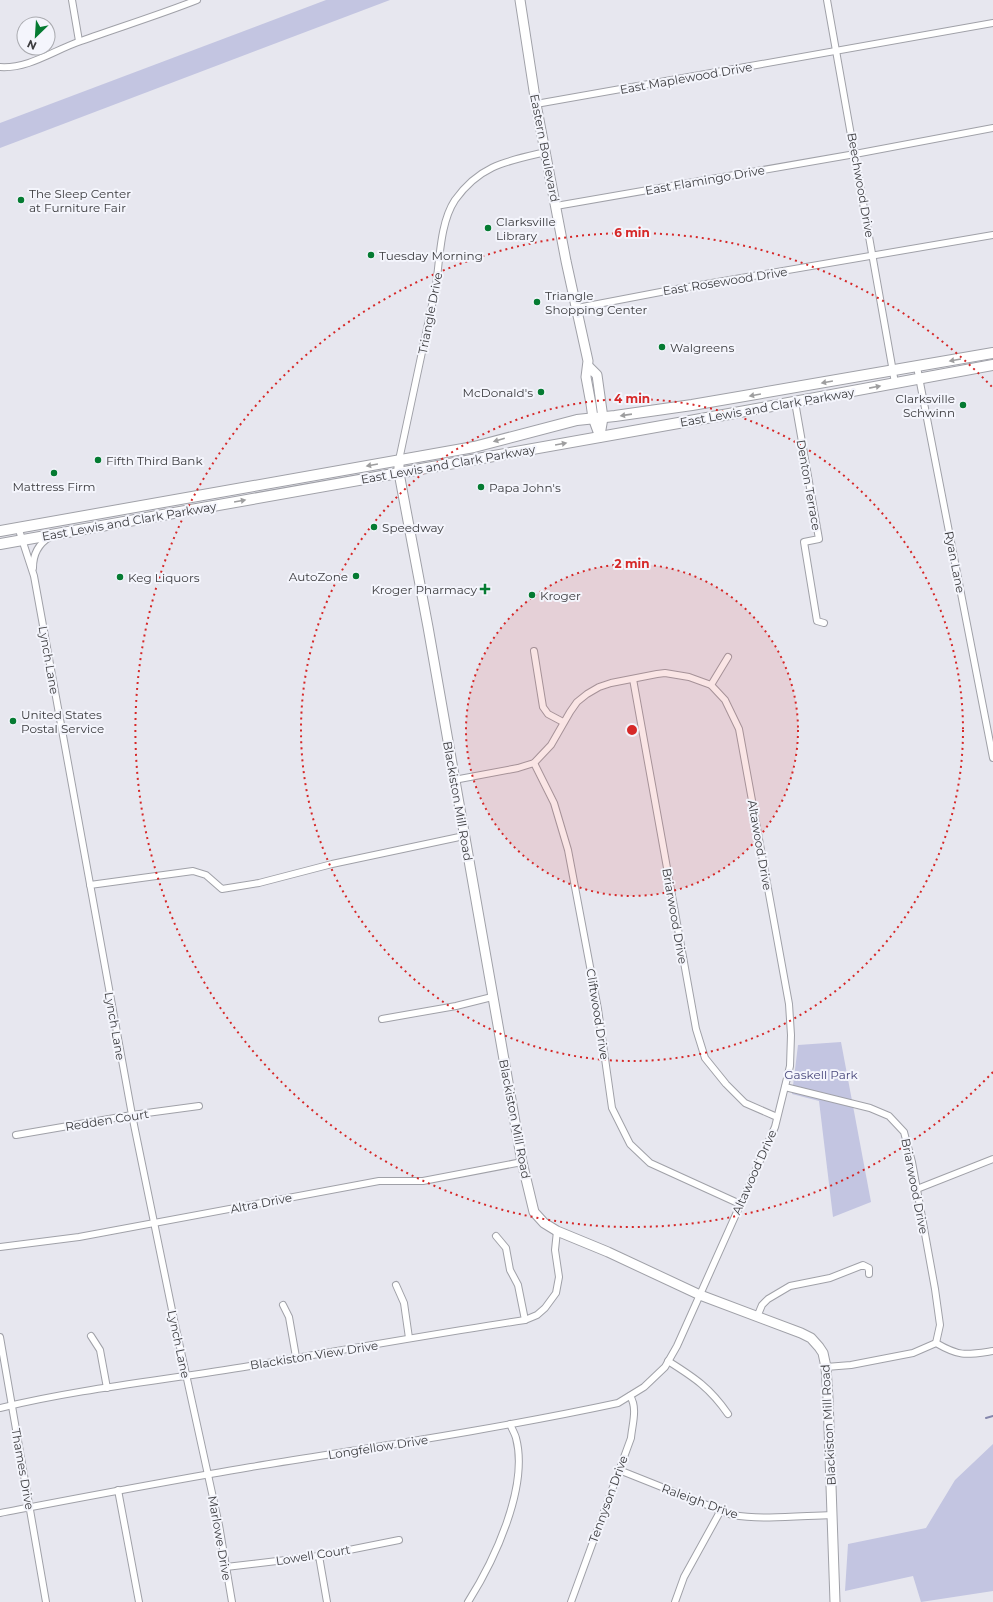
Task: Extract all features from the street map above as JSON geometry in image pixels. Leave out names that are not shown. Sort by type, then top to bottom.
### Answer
[{"type":"main road","name":"Eastern Boulevard","points":[[520,0],[536,104],[566,261],[588,366],[597,375],[600,437]]},
{"type":"main road","name":"East Lewis and Clark Parkway","points":[[0,531],[474,447],[577,420],[692,405],[993,353]]},
{"type":"main road","name":"East Lewis and Clark Parkway","points":[[0,544],[795,402],[993,365]]},
{"type":"main road","name":"Blackiston Mill Road","points":[[399,460],[399,473],[428,627],[492,998],[522,1162],[535,1214],[544,1223],[557,1231],[608,1252],[700,1295],[801,1333],[811,1338],[823,1353],[826,1367],[828,1398],[835,1602]]},
{"type":"street","points":[[72,0],[79,41]]},
{"type":"street","points":[[0,67],[6,68],[32,62],[79,41],[161,14],[197,0]]},
{"type":"street","name":"Beechwood Drive","points":[[827,0],[874,256],[895,383]]},
{"type":"street","name":"East Maplewood Drive","points":[[536,104],[993,23]]},
{"type":"street","name":"East Flamingo Drive","points":[[556,206],[855,154],[993,128]]},
{"type":"street","name":"Triangle Drive","points":[[399,460],[435,290],[445,224],[454,201],[468,185],[486,170],[498,164],[546,152]]},
{"type":"street","name":"East Rosewood Drive","points":[[577,308],[671,290],[993,235]]},
{"type":"street","name":"Ryan Lane","points":[[917,367],[993,758]]},
{"type":"street","name":"Denton Terrace","points":[[795,402],[819,539],[804,542],[817,621],[824,623]]},
{"type":"street","name":"Lynch Lane","points":[[18,527],[34,576],[132,1115],[208,1475]]},
{"type":"street","name":"Lynch Lane","points":[[34,576],[34,558],[36,551],[46,539],[56,534]]},
{"type":"street","points":[[534,651],[543,707],[548,714],[563,722]]},
{"type":"street","points":[[711,685],[728,657]]},
{"type":"street","name":"Altawood Drive","points":[[534,763],[551,745],[563,722],[577,702],[586,694],[611,683],[665,673],[690,677],[711,685],[725,700],[739,729],[789,1004],[791,1035],[790,1066],[786,1088],[767,1145],[700,1295]]},
{"type":"street","name":"Briarwood Drive","points":[[633,679],[696,1029],[705,1058],[726,1084],[745,1103],[777,1117]]},
{"type":"street","points":[[454,780],[518,768],[534,763]]},
{"type":"street","name":"Cliftwood Drive","points":[[534,763],[554,803],[568,850],[598,1009],[612,1108],[630,1144],[650,1163],[740,1204]]},
{"type":"street","points":[[90,885],[192,871],[206,875],[222,889],[260,883],[332,864],[464,836]]},
{"type":"street","points":[[382,1019],[492,998]]},
{"type":"street","name":"Briarwood Drive","points":[[786,1088],[855,1104],[889,1116],[904,1132],[917,1188],[940,1325],[936,1343]]},
{"type":"street","name":"Redden Court","points":[[16,1135],[132,1115],[199,1106]]},
{"type":"street","points":[[917,1188],[993,1159]]},
{"type":"street","name":"Altra Drive","points":[[0,1247],[79,1237],[379,1181],[423,1181],[522,1162]]},
{"type":"street","name":"Blackiston View Drive","points":[[0,1408],[107,1388],[525,1320],[537,1315],[546,1308],[556,1293],[559,1277],[555,1250],[557,1231]]},
{"type":"street","points":[[496,1236],[506,1248],[510,1270],[518,1285],[525,1320]]},
{"type":"street","points":[[757,1317],[762,1305],[768,1299],[790,1286],[830,1278],[863,1265],[869,1268],[869,1274]]},
{"type":"street","points":[[396,1285],[404,1303],[409,1338]]},
{"type":"street","name":"Longfellow Drive","points":[[0,1513],[118,1490],[426,1440],[618,1403],[644,1387],[665,1368],[700,1295]]},
{"type":"street","points":[[283,1305],[289,1317],[296,1357]]},
{"type":"street","points":[[91,1336],[100,1350],[107,1388]]},
{"type":"street","name":"Thames Drive","points":[[0,1337],[46,1602]]},
{"type":"street","points":[[826,1367],[851,1365],[913,1353],[936,1343],[951,1352],[966,1355],[993,1351]]},
{"type":"street","points":[[668,1361],[700,1382],[716,1397],[728,1414]]},
{"type":"street","name":"Tennyson Drive","points":[[571,1602],[631,1438],[634,1402],[630,1396]]},
{"type":"street","points":[[468,1602],[479,1584],[505,1527],[515,1496],[519,1461],[516,1438],[510,1424]]},
{"type":"street","name":"Raleigh Drive","points":[[619,1470],[732,1515],[772,1518],[832,1515]]},
{"type":"street","name":"Marlowe Drive","points":[[208,1475],[219,1525],[232,1602]]},
{"type":"street","points":[[118,1490],[139,1602]]},
{"type":"street","points":[[675,1602],[684,1577],[721,1510]]},
{"type":"street","name":"Lowell Court","points":[[226,1567],[319,1556],[399,1540]]},
{"type":"street","points":[[319,1556],[327,1602]]},
{"type":"green space","points":[[326,0],[390,0],[0,148],[0,123]]},
{"type":"green space","name":"Gaskell Park","points":[[841,1042],[871,1202],[833,1217],[819,1101],[792,1094],[798,1045]]},
{"type":"green space","points":[[993,1444],[993,1591],[921,1602],[913,1576],[845,1591],[848,1544],[926,1528],[955,1480]]},
{"type":"waterway","points":[[986,1418],[993,1416]]},
{"type":"place","name":"The Sleep Center at Furniture Fair","points":[[21,200]]},
{"type":"place","name":"Clarksville Library","points":[[488,228]]},
{"type":"place","name":"Tuesday Morning","points":[[371,255]]},
{"type":"place","name":"Triangle Shopping Center","points":[[537,302]]},
{"type":"place","name":"Walgreens","points":[[662,347]]},
{"type":"place","name":"McDonald's","points":[[541,392]]},
{"type":"place","name":"Clarksville Schwinn","points":[[963,405]]},
{"type":"place","name":"Fifth Third Bank","points":[[98,460]]},
{"type":"place","name":"Mattress Firm","points":[[54,473]]},
{"type":"place","name":"Papa John's","points":[[481,487]]},
{"type":"place","name":"Speedway","points":[[374,527]]},
{"type":"place","name":"AutoZone","points":[[356,576]]},
{"type":"place","name":"Keg Liquors","points":[[120,577]]},
{"type":"place","name":"Kroger Pharmacy","points":[[485,589]]},
{"type":"place","name":"Kroger","points":[[532,595]]},
{"type":"place","name":"United States Postal Service","points":[[13,721]]}]
